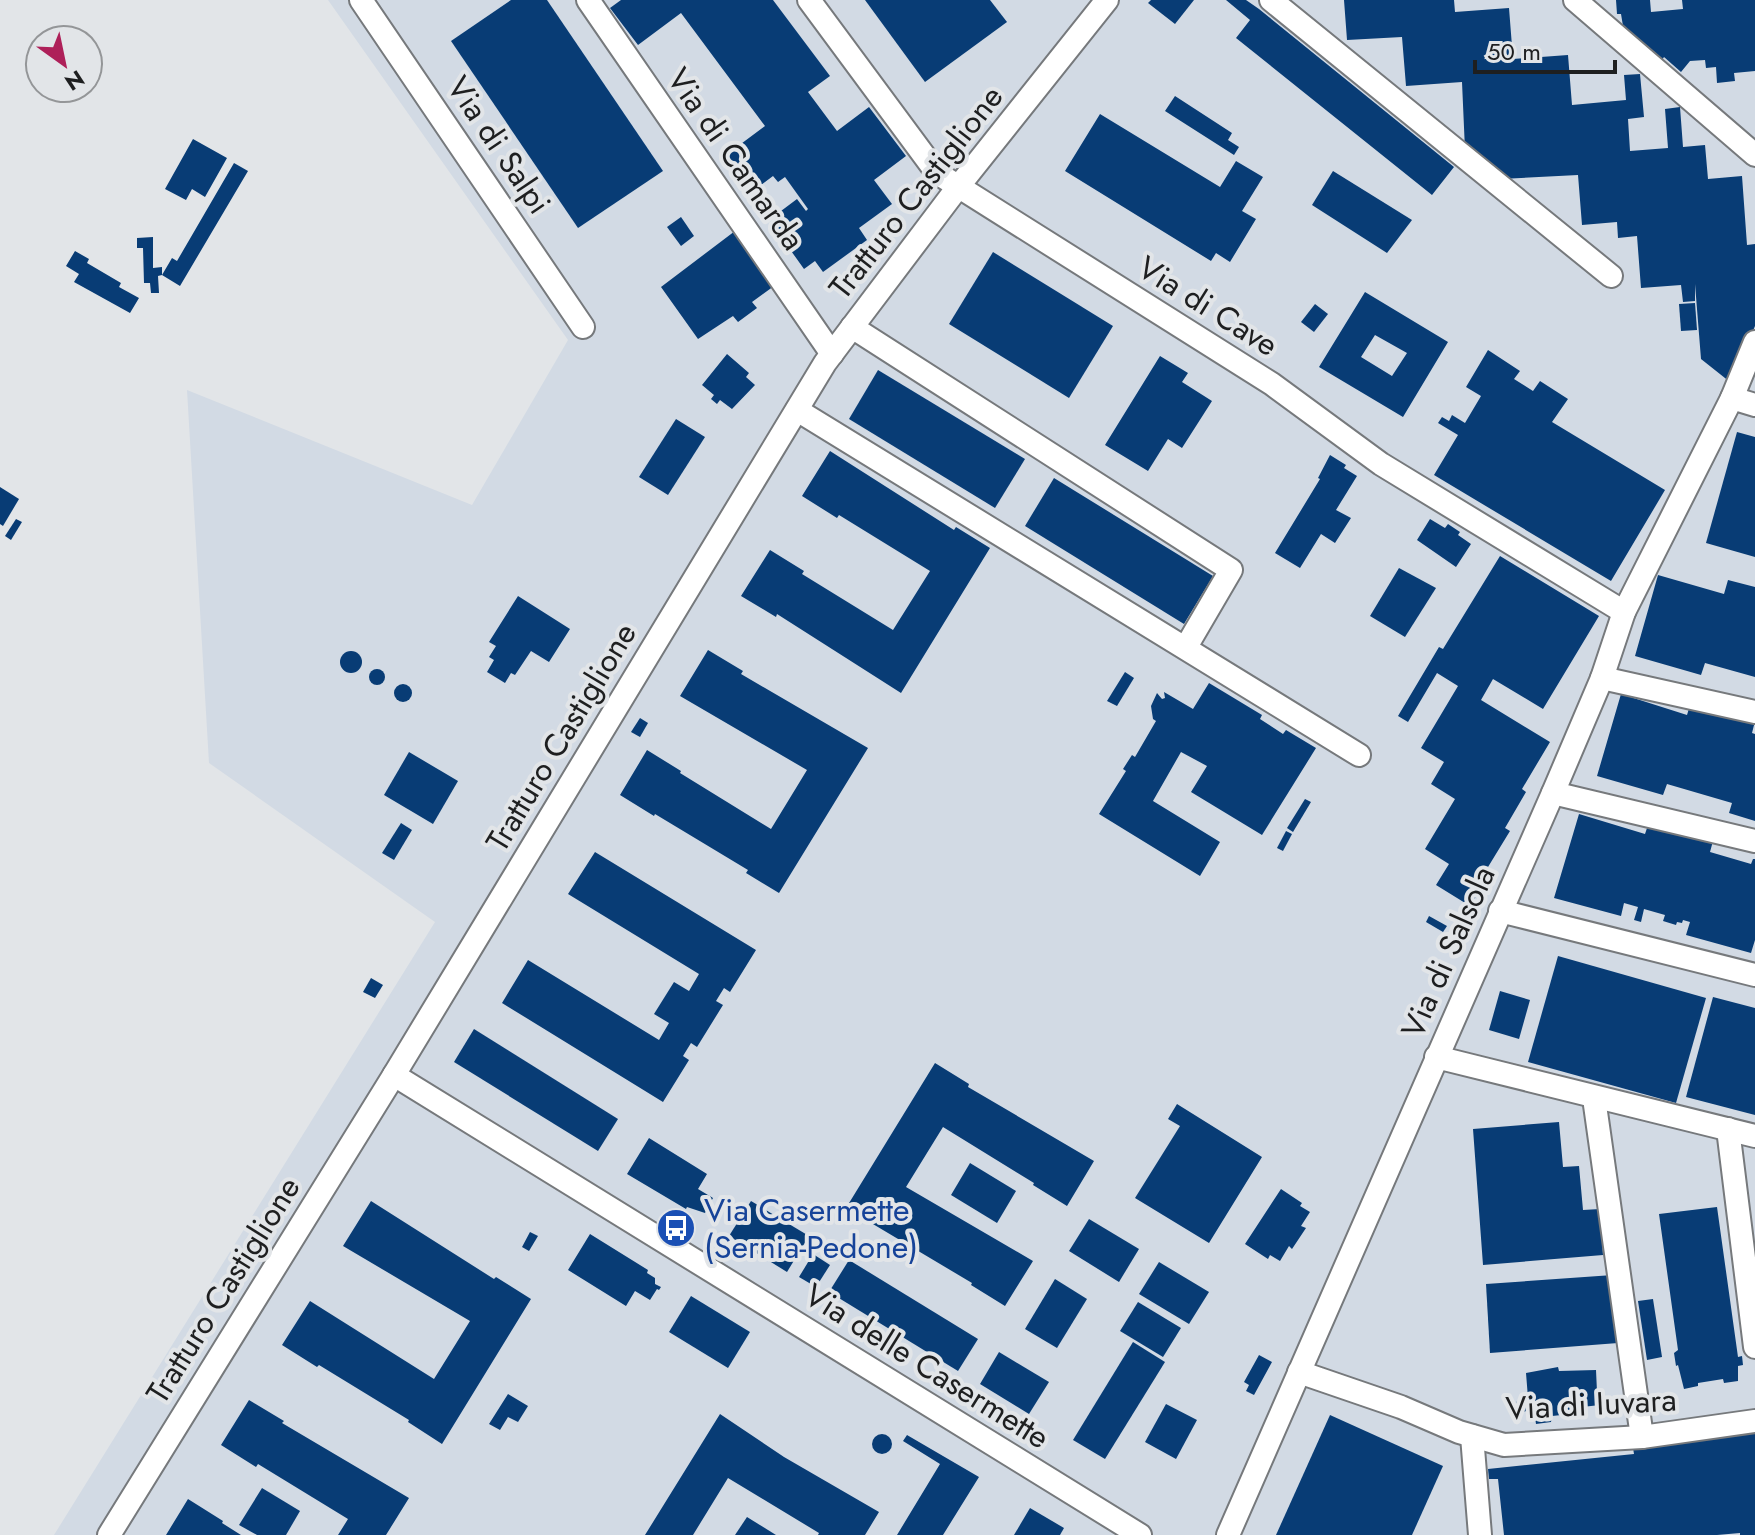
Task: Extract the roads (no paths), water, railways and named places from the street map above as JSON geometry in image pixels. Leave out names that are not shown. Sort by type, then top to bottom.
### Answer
[{"type":"street","name":"Via di Salpi","points":[[361,0],[583,327]]},
{"type":"street","name":"Via di Camarda","points":[[588,0],[832,354]]},
{"type":"street","name":"Via di Cave","points":[[809,0],[937,173],[1272,384],[1381,464],[1624,612]]},
{"type":"street","name":"Tratturo Castiglione","points":[[109,1535],[394,1075],[832,354],[958,187],[1107,0]]},
{"type":"street","points":[[1271,0],[1611,276]]},
{"type":"street","points":[[1575,0],[1755,155]]},
{"type":"street","points":[[852,327],[1231,570],[1186,647]]},
{"type":"street","name":"Via di Salsola","points":[[1228,1535],[1553,793],[1602,678],[1624,612],[1732,398],[1755,342]]},
{"type":"street","points":[[1732,398],[1755,405]]},
{"type":"street","points":[[797,410],[1359,755]]},
{"type":"street","points":[[1602,678],[1755,712]]},
{"type":"street","points":[[1553,793],[1755,841]]},
{"type":"street","points":[[1500,911],[1755,975]]},
{"type":"street","points":[[1436,1057],[1755,1136]]},
{"type":"street","name":"Via delle Casermette","points":[[394,1075],[1140,1535]]},
{"type":"street","points":[[1594,1098],[1642,1437]]},
{"type":"street","points":[[1728,1129],[1755,1347]]},
{"type":"street","name":"Via di Iuvara","points":[[1299,1372],[1504,1445],[1642,1437],[1755,1421]]},
{"type":"street","points":[[1472,1436],[1480,1535]]},
{"type":"place","name":"Via Casermette (Sernia-Pedone)","points":[[676,1228]]}]
